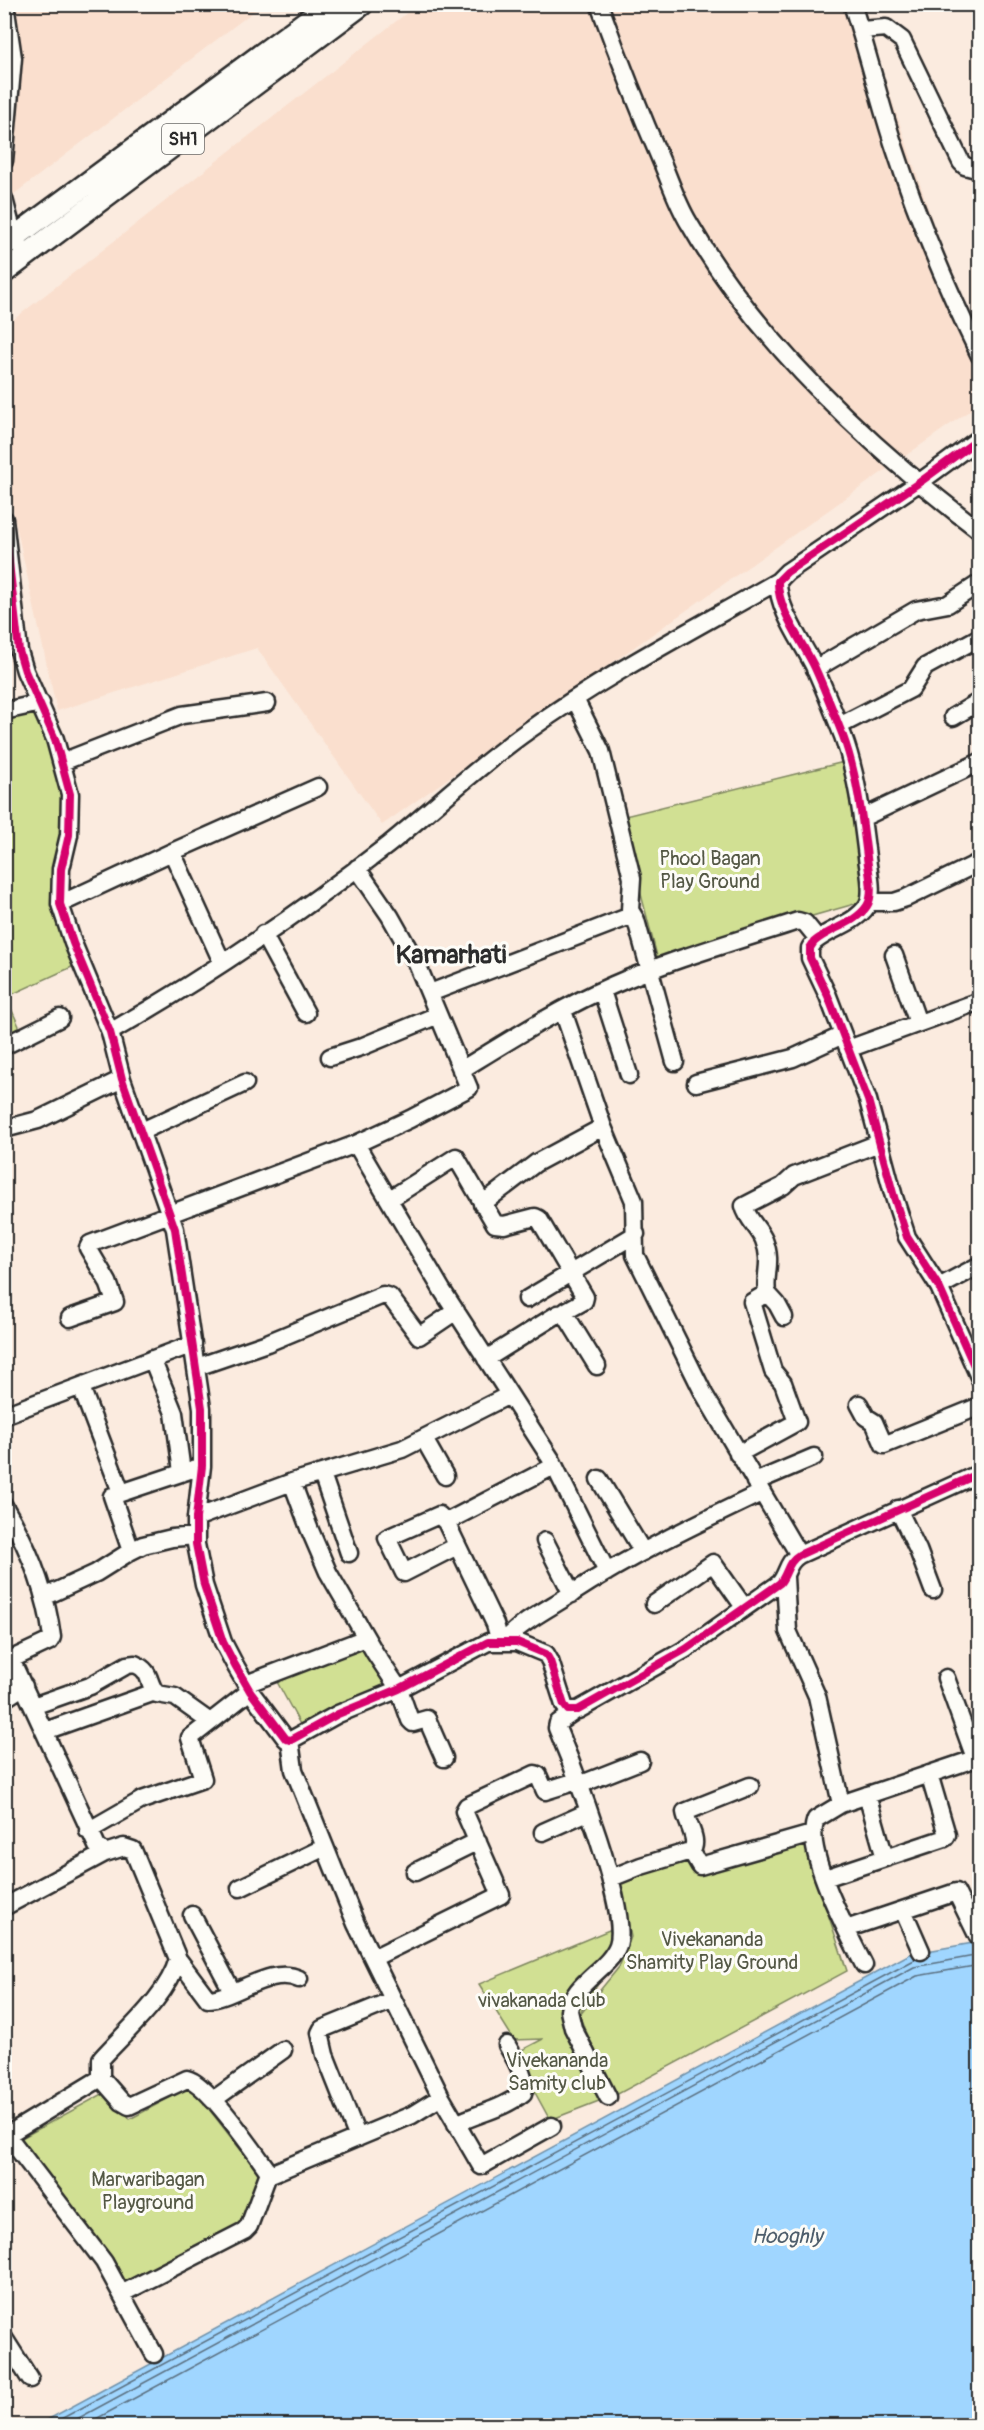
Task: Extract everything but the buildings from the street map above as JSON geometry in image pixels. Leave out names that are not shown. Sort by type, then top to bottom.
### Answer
[{"type":"main road","name":"SH1","points":[[9,241],[330,4]]},
{"type":"main road","name":"SH1","points":[[4,272],[362,4]]},
{"type":"street","points":[[4,161],[13,58],[5,4]]},
{"type":"street","points":[[599,4],[647,129],[688,221],[724,277],[780,350],[849,419],[980,531]]},
{"type":"street","points":[[852,4],[894,147],[924,231],[980,356]]},
{"type":"street","points":[[861,30],[886,28],[902,40],[961,162],[965,166],[980,170]]},
{"type":"street","points":[[4,199],[9,241],[27,256]]},
{"type":"street","points":[[110,1032],[162,1002],[315,900],[506,747],[574,699],[778,581],[787,572],[920,482],[980,438]]},
{"type":"street","points":[[4,519],[12,652],[41,703],[62,762],[71,809],[69,835],[61,869],[60,904],[73,944],[110,1032],[122,1079],[171,1215],[182,1264],[202,1408],[202,1466],[196,1518],[197,1554],[223,1642],[248,1687],[285,1738],[290,1740]]},
{"type":"street","points":[[778,581],[779,596],[815,669],[848,752],[862,818],[869,879],[869,902],[858,915],[818,939],[810,948],[809,954],[868,1100],[908,1237],[939,1287],[980,1379]]},
{"type":"street","points":[[815,669],[916,610],[948,604],[980,583]]},
{"type":"street","points":[[839,726],[911,689],[925,667],[980,637]]},
{"type":"street","points":[[574,699],[601,751],[632,878],[630,910],[636,920],[651,970],[675,1062]]},
{"type":"street","points":[[953,717],[980,701]]},
{"type":"street","points":[[4,711],[41,703]]},
{"type":"street","points":[[62,762],[182,715],[267,703]]},
{"type":"street","points":[[862,818],[980,762]]},
{"type":"street","points":[[60,904],[318,787]]},
{"type":"street","points":[[172,852],[222,962]]},
{"type":"street","points":[[869,902],[894,902],[906,898],[980,861]]},
{"type":"street","points":[[70,1318],[116,1301],[88,1246],[356,1144],[469,1086],[430,993],[390,916],[357,868]]},
{"type":"street","points":[[430,993],[633,915]]},
{"type":"street","points":[[461,1070],[563,1011],[651,970],[798,921],[805,923],[818,939]]},
{"type":"street","points":[[263,934],[306,1013]]},
{"type":"street","points":[[894,955],[918,1023]]},
{"type":"street","points":[[602,991],[629,1075]]},
{"type":"street","points":[[696,1083],[918,1023],[980,1001]]},
{"type":"street","points":[[563,1011],[603,1127],[634,1201],[635,1255],[704,1394],[799,1555]]},
{"type":"street","points":[[330,1057],[361,1047],[438,1015]]},
{"type":"street","points":[[4,1046],[60,1018]]},
{"type":"street","points":[[5,1128],[38,1120],[122,1079]]},
{"type":"street","points":[[142,1131],[244,1083]]},
{"type":"street","points":[[482,1204],[536,1163],[603,1127]]},
{"type":"street","points":[[784,1317],[777,1304],[767,1293],[765,1280],[770,1272],[766,1247],[759,1231],[744,1209],[745,1204],[783,1185],[794,1176],[879,1143]]},
{"type":"street","points":[[356,1144],[456,1311],[554,1466],[607,1572]]},
{"type":"street","points":[[390,1199],[454,1157],[458,1158],[489,1217],[498,1225],[535,1217],[539,1219],[585,1299],[486,1359]]},
{"type":"street","points":[[527,1299],[636,1234]]},
{"type":"street","points":[[939,1287],[980,1265]]},
{"type":"street","points":[[738,1454],[797,1422],[784,1387],[773,1371],[752,1302],[767,1293]]},
{"type":"street","points":[[197,1367],[267,1343],[383,1295],[390,1297],[419,1336],[456,1311]]},
{"type":"street","points":[[565,1313],[597,1366]]},
{"type":"street","points":[[4,1415],[81,1388],[113,1373],[193,1344]]},
{"type":"street","points":[[152,1359],[174,1413],[182,1472]]},
{"type":"street","points":[[81,1388],[121,1492]]},
{"type":"street","points":[[196,1518],[292,1482],[402,1449],[509,1395]]},
{"type":"street","points":[[859,1404],[866,1417],[874,1422],[884,1445],[980,1406]]},
{"type":"street","points":[[424,1438],[445,1476]]},
{"type":"street","points":[[502,1642],[530,1620],[607,1572],[814,1457]]},
{"type":"street","points":[[131,1551],[111,1498],[113,1495],[202,1466]]},
{"type":"street","points":[[446,1521],[510,1491],[554,1466]]},
{"type":"street","points":[[608,2097],[573,2028],[568,2011],[578,1992],[616,1949],[619,1942],[611,1878],[557,1728],[558,1723],[575,1711],[686,1649],[744,1606],[780,1583],[785,1577],[790,1562],[799,1555],[980,1473]]},
{"type":"street","points":[[322,1474],[349,1553]]},
{"type":"street","points":[[599,1479],[643,1552]]},
{"type":"street","points":[[292,1482],[328,1572],[399,1689],[410,1720],[413,1723],[427,1719],[444,1758]]},
{"type":"street","points":[[4,1506],[28,1551],[44,1597],[52,1637],[50,1641],[15,1658],[14,1666],[88,1831],[97,1846],[105,1853]]},
{"type":"street","points":[[898,1509],[918,1550],[933,1590]]},
{"type":"street","points":[[457,1546],[404,1573],[387,1539],[439,1515],[446,1521],[502,1642]]},
{"type":"street","points":[[44,1597],[96,1573],[131,1551],[161,1540],[196,1536]]},
{"type":"street","points":[[545,1540],[572,1594]]},
{"type":"street","points":[[654,1604],[713,1563],[744,1606]]},
{"type":"street","points":[[785,1577],[788,1631],[817,1696],[841,1804]]},
{"type":"street","points":[[88,1831],[142,1800],[203,1779],[190,1740],[248,1687],[366,1638]]},
{"type":"street","points":[[290,1740],[338,1714],[399,1689],[478,1646],[502,1642],[524,1644],[548,1656],[564,1706],[568,1710],[575,1711]]},
{"type":"street","points":[[33,1706],[90,1686],[132,1664],[140,1665],[148,1672],[155,1692],[159,1695],[175,1697],[210,1722]]},
{"type":"street","points":[[864,1965],[825,1878],[812,1834],[814,1823],[818,1816],[841,1804],[977,1757],[945,1678]]},
{"type":"street","points":[[4,1698],[24,1686]]},
{"type":"street","points":[[45,1731],[155,1692]]},
{"type":"street","points":[[290,1740],[294,1770],[317,1821],[356,1924],[441,2097],[478,2164],[481,2166],[552,2126]]},
{"type":"street","points":[[373,1958],[499,1897],[501,1891],[464,1811],[467,1806],[535,1774],[538,1775],[545,1791],[578,1783],[640,1761]]},
{"type":"street","points":[[825,1878],[947,1837],[929,1774]]},
{"type":"street","points":[[611,1878],[649,1863],[691,1852],[695,1847],[695,1840],[685,1812],[750,1786]]},
{"type":"street","points":[[867,1795],[885,1858]]},
{"type":"street","points":[[543,1832],[588,1812]]},
{"type":"street","points":[[691,1852],[700,1866],[812,1834]]},
{"type":"street","points":[[415,1872],[478,1841]]},
{"type":"street","points":[[7,1900],[105,1853],[124,1847],[133,1850],[178,1959],[208,1999],[267,1979],[283,1977],[299,1979]]},
{"type":"street","points":[[240,1888],[325,1847]]},
{"type":"street","points":[[846,1929],[958,1892],[978,1937]]},
{"type":"street","points":[[903,1910],[921,1951]]},
{"type":"street","points":[[192,1916],[232,1991]]},
{"type":"street","points":[[178,1959],[171,1979],[100,2059],[101,2078],[122,2102],[129,2106],[187,2079],[195,2081],[213,2100],[269,2172],[276,2173],[412,2115],[441,2097]]},
{"type":"street","points":[[358,2138],[325,2055],[320,2032],[322,2029],[393,2000]]},
{"type":"street","points":[[456,2124],[497,2109],[523,2093],[525,2086],[522,2074],[507,2045]]},
{"type":"street","points":[[213,2100],[284,2050]]},
{"type":"street","points":[[101,2078],[6,2133],[82,2231],[123,2293],[154,2354]]},
{"type":"street","points":[[123,2293],[244,2231],[249,2226],[269,2172]]},
{"type":"street","points":[[4,2338],[30,2379]]},
{"type":"shaded area","points":[[5,5],[262,5],[5,201]]},
{"type":"shaded area","points":[[417,5],[860,5],[979,360],[979,404],[382,825],[257,648],[57,711],[5,475],[4,327]]},
{"type":"green space","points":[[38,708],[68,800],[59,859],[74,966],[6,997],[22,1033],[5,1042],[5,714]]},
{"type":"green space","name":"Phool Bagan Play Ground","points":[[844,762],[865,901],[658,960],[621,817]]},
{"type":"green space","points":[[362,1645],[389,1689],[301,1726],[276,1680]]},
{"type":"green space","name":"Vivekananda Shamity Play Ground","points":[[804,1842],[847,1971],[616,2095],[579,2016],[619,1967],[631,1937],[620,1881],[691,1859]]},
{"type":"green space","name":"vivakanada club","points":[[614,1928],[608,1968],[570,2029],[604,2099],[550,2120],[514,2054],[543,2039],[514,2040],[479,1984]]},
{"type":"green space","name":"Marwaribagan Playground","points":[[191,2086],[261,2176],[240,2228],[125,2285],[18,2140],[108,2091],[130,2119]]},
{"type":"water","name":"Hooghly","points":[[979,1942],[979,2425],[36,2426],[910,1954]]},
{"type":"cycle path","points":[[980,438],[920,482],[787,572],[778,581],[786,614],[815,668],[848,750],[858,795],[870,882],[871,895],[867,906],[849,922],[814,942],[810,948],[810,958],[828,996],[868,1100],[907,1237],[939,1287],[980,1379]]},
{"type":"cycle path","points":[[4,519],[19,651],[25,671],[55,739],[70,794],[69,835],[61,869],[60,904],[73,943],[110,1032],[122,1079],[175,1229],[202,1408],[202,1466],[196,1518],[196,1544],[204,1585],[223,1642],[235,1665],[250,1691],[286,1739],[291,1740],[338,1714],[399,1689],[488,1642],[517,1642],[546,1654],[564,1705],[568,1710],[578,1710],[686,1649],[780,1583],[792,1561],[799,1555],[980,1473]]},
{"type":"district","name":"Kamarhati","points":[[451,955]]},
{"type":"park label","name":"Vivekananda Samity club","points":[[557,2072]]}]
